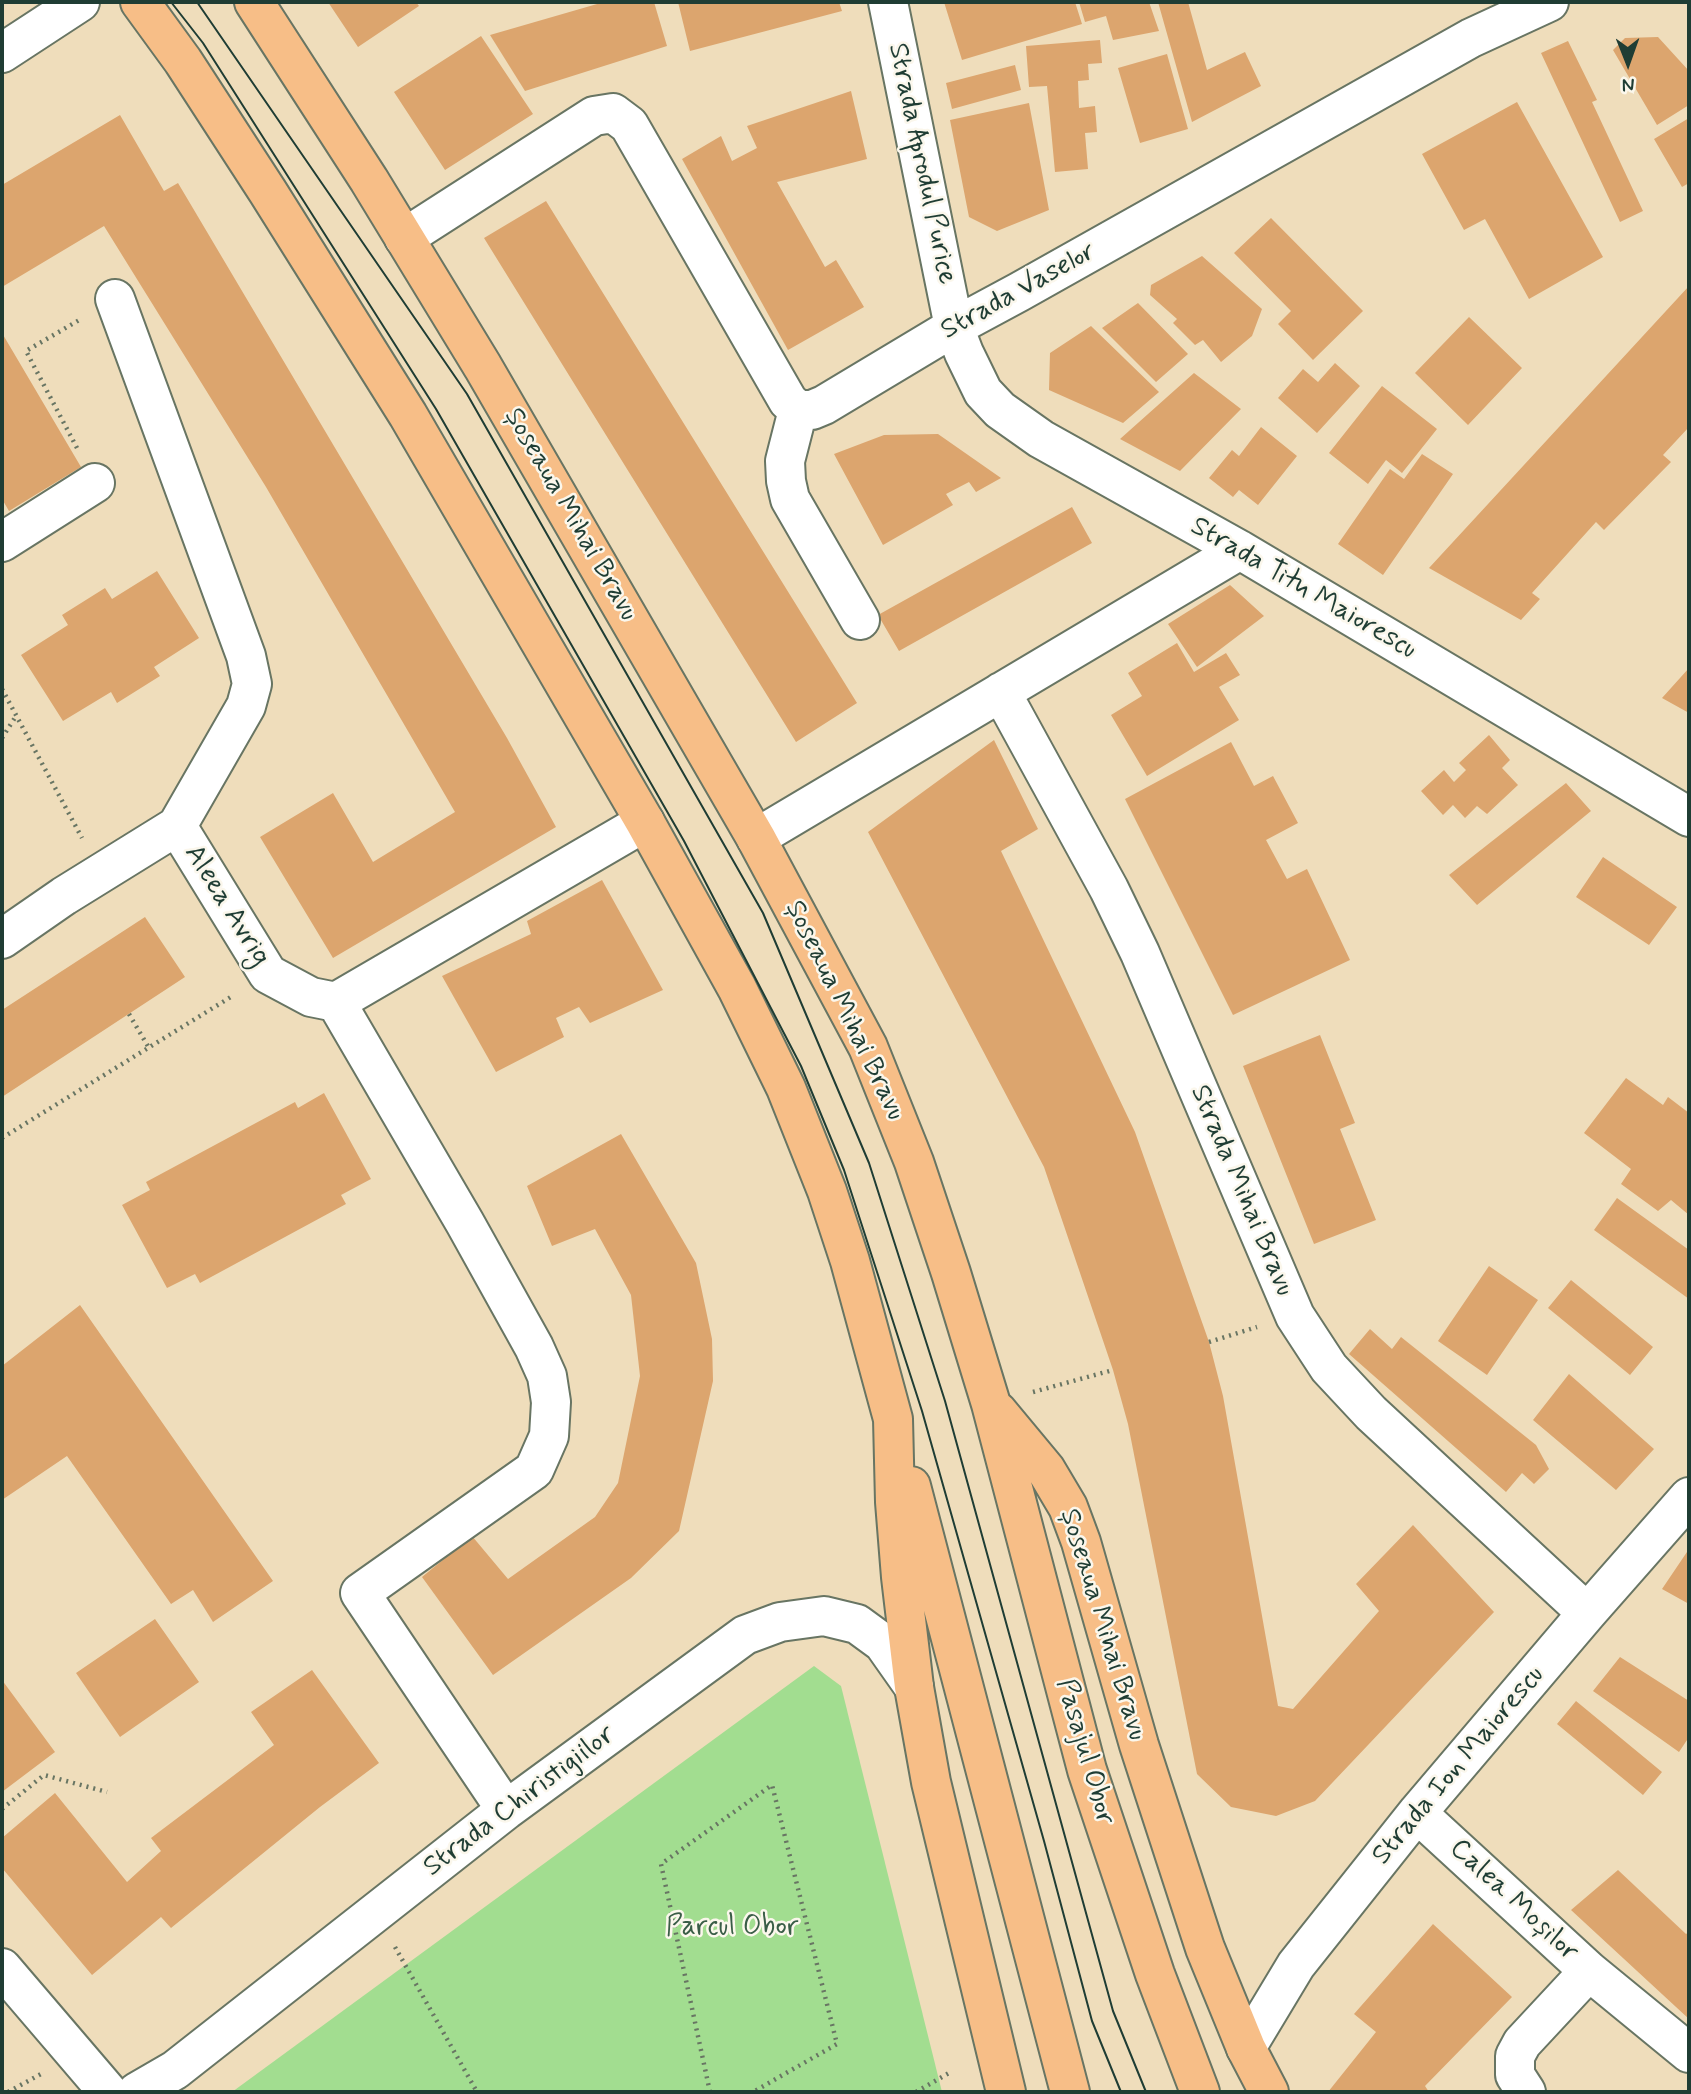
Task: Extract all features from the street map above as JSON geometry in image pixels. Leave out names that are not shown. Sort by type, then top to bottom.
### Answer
[{"type":"main road","points":[[140,2],[183,61],[261,181],[408,415],[645,822],[737,988],[786,1088],[827,1191],[850,1261],[1070,2092]]},
{"type":"main road","name":"Șoseaua Mihai Bravu","points":[[254,2],[320,102],[490,379],[756,838],[868,1047],[893,1107],[951,1273],[991,1404],[1046,1470],[1068,1507],[1081,1542],[1139,1745],[1201,1936],[1246,2048],[1269,2092]]},
{"type":"main road","name":"Pasajul Obor","points":[[991,1404],[1087,1770],[1154,1974],[1200,2092]]},
{"type":"main road","points":[[893,1419],[895,1502],[914,1686],[931,1782],[1006,2092]]},
{"type":"street","points":[[2,53],[80,2]]},
{"type":"street","name":"Strada Aprodul Purice","points":[[888,2],[954,327]]},
{"type":"street","name":"Strada Vaselor","points":[[798,410],[811,411],[824,405],[954,327],[1471,38],[1549,2]]},
{"type":"street","points":[[404,238],[593,116],[613,113],[629,125],[788,401],[798,410],[785,461],[790,499],[860,620]]},
{"type":"street","points":[[115,299],[246,656],[252,684],[246,706],[177,826]]},
{"type":"street","name":"Strada Titu Maiorescu","points":[[954,327],[983,392],[1000,410],[1041,439],[1240,550],[1689,817]]},
{"type":"street","points":[[2,542],[95,483]]},
{"type":"street","points":[[756,838],[1240,550]]},
{"type":"street","name":"Strada Mihai Bravu","points":[[1001,692],[1109,889],[1140,953],[1295,1316],[1329,1368],[1371,1413],[1587,1613]]},
{"type":"street","points":[[506,1810],[360,1593],[534,1470],[549,1436],[551,1402],[547,1376],[534,1347],[465,1223],[336,1002],[645,822]]},
{"type":"street","name":"Aleea Avrig","points":[[2,939],[100,873],[177,826],[268,974],[311,997],[336,1002]]},
{"type":"street","name":"Strada Ion Maiorescu","points":[[1246,2048],[1296,1965],[1418,1813],[1689,1497]]},
{"type":"street","name":"Strada Chiristigiilor","points":[[137,2092],[181,2081],[375,1912],[506,1810],[746,1635],[780,1622],[824,1616],[858,1624],[883,1643],[914,1686]]},
{"type":"street","name":"Calea Moșilor","points":[[1418,1813],[1589,1971],[1522,2043],[1515,2056],[1516,2075],[1526,2092]]},
{"type":"street","points":[[2,1968],[107,2092]]},
{"type":"street","points":[[1589,1971],[1689,2053]]},
{"type":"path","points":[[95,483],[26,351],[115,299]]},
{"type":"path","points":[[2,689],[100,873]]},
{"type":"path","points":[[2,738],[16,716]]},
{"type":"path","points":[[2,1138],[268,974]]},
{"type":"path","points":[[128,1014],[149,1048]]},
{"type":"path","points":[[1209,1342],[1295,1316]]},
{"type":"path","points":[[991,1404],[1113,1370]]},
{"type":"path","points":[[2,1809],[44,1776],[107,1792]]},
{"type":"path","points":[[709,2092],[661,1864],[772,1785],[837,2044],[753,2092]]},
{"type":"path","points":[[375,1912],[477,2092]]},
{"type":"path","points":[[916,2092],[949,2073]]},
{"type":"green space","name":"Parcul Obor","points":[[814,1666],[841,1686],[942,2092],[232,2092]]},
{"type":"building","points":[[328,2],[416,2],[419,6],[358,47]]},
{"type":"building","points":[[604,2],[654,2],[667,46],[525,91],[490,35]]},
{"type":"building","points":[[678,2],[839,2],[842,11],[690,51]]},
{"type":"building","points":[[944,2],[1075,2],[1082,24],[962,60]]},
{"type":"building","points":[[1079,2],[1149,2],[1159,31],[1113,40],[1106,16],[1085,22]]},
{"type":"building","points":[[1158,2],[1188,2],[1207,70],[1245,52],[1261,86],[1192,122]]},
{"type":"building","points":[[481,36],[533,114],[445,170],[394,92]]},
{"type":"building","points":[[1658,37],[1689,71],[1689,105],[1657,125],[1613,50],[1625,38]]},
{"type":"building","points":[[1100,40],[1102,63],[1088,64],[1089,80],[1078,81],[1079,108],[1095,106],[1097,132],[1085,133],[1088,169],[1055,172],[1047,86],[1029,87],[1026,46]]},
{"type":"building","points":[[1568,41],[1597,100],[1592,102],[1643,211],[1620,222],[1541,53]]},
{"type":"building","points":[[1167,54],[1188,129],[1140,143],[1118,68]]},
{"type":"building","points":[[1015,65],[1021,90],[952,109],[946,83]]},
{"type":"building","points":[[851,91],[867,159],[777,182],[825,267],[836,260],[864,307],[788,350],[682,159],[721,136],[732,161],[757,148],[747,126]]},
{"type":"building","points":[[1517,102],[1603,257],[1529,299],[1485,219],[1464,230],[1422,154]]},
{"type":"building","points":[[1029,103],[1049,210],[997,231],[969,217],[950,120]]},
{"type":"building","points":[[120,115],[164,191],[178,183],[507,738],[556,827],[333,958],[260,837],[333,793],[373,862],[455,812],[266,487],[104,226],[2,287],[2,185]]},
{"type":"building","points":[[1689,118],[1689,183],[1682,187],[1654,139]]},
{"type":"building","points":[[546,201],[857,703],[796,742],[484,238]]},
{"type":"building","points":[[1271,218],[1363,311],[1313,360],[1278,324],[1291,311],[1234,253]]},
{"type":"building","points":[[1202,256],[1262,309],[1252,336],[1221,362],[1203,340],[1195,345],[1173,323],[1177,319],[1150,295],[1151,285]]},
{"type":"building","points":[[1689,286],[1689,427],[1663,455],[1671,462],[1604,530],[1596,522],[1532,593],[1540,599],[1521,620],[1429,568]]},
{"type":"building","points":[[1138,303],[1188,354],[1156,382],[1102,328]]},
{"type":"building","points":[[1469,317],[1522,368],[1468,425],[1415,373]]},
{"type":"building","points":[[1091,326],[1159,392],[1123,423],[1049,390],[1050,353]]},
{"type":"building","points":[[2,333],[81,467],[9,511],[2,499]]},
{"type":"building","points":[[1335,363],[1360,386],[1317,433],[1278,398],[1303,369],[1318,382]]},
{"type":"building","points":[[1194,373],[1241,409],[1180,471],[1120,439]]},
{"type":"building","points":[[1382,386],[1437,429],[1402,473],[1386,460],[1368,484],[1329,453]]},
{"type":"building","points":[[1261,427],[1297,456],[1258,505],[1239,490],[1233,497],[1209,478],[1232,450],[1239,456]]},
{"type":"building","points":[[938,434],[1001,478],[976,492],[969,482],[946,494],[953,505],[883,545],[834,454],[884,435]]},
{"type":"building","points":[[1422,454],[1453,474],[1383,575],[1338,544],[1390,469],[1404,479]]},
{"type":"building","points":[[1072,507],[1092,543],[899,651],[878,615]]},
{"type":"building","points":[[157,571],[199,638],[154,667],[160,676],[117,703],[111,692],[63,721],[21,655],[68,625],[62,615],[105,588],[112,599]]},
{"type":"building","points":[[1230,585],[1264,616],[1197,667],[1168,624]]},
{"type":"building","points":[[1177,643],[1194,672],[1226,653],[1240,675],[1219,687],[1239,720],[1147,776],[1111,715],[1142,696],[1128,673]]},
{"type":"building","points":[[1689,668],[1689,713],[1662,698]]},
{"type":"building","points":[[1489,735],[1510,760],[1502,768],[1518,785],[1487,814],[1477,806],[1465,818],[1453,805],[1443,815],[1421,791],[1444,770],[1454,782],[1466,770],[1459,763]]},
{"type":"building","points":[[994,740],[1038,829],[1001,851],[1135,1132],[1209,1342],[1223,1396],[1278,1706],[1293,1709],[1379,1611],[1356,1584],[1413,1525],[1494,1612],[1315,1801],[1276,1816],[1231,1807],[1197,1774],[1128,1424],[1113,1370],[1044,1167],[868,832]]},
{"type":"building","points":[[1231,742],[1254,786],[1273,776],[1298,823],[1266,840],[1287,879],[1307,869],[1350,960],[1233,1015],[1125,799]]},
{"type":"building","points":[[1566,783],[1591,811],[1477,905],[1449,875]]},
{"type":"building","points":[[1603,857],[1677,907],[1649,945],[1576,897]]},
{"type":"building","points":[[602,880],[663,990],[590,1023],[579,1007],[556,1018],[564,1037],[496,1072],[442,976],[531,934],[527,921]]},
{"type":"building","points":[[145,917],[185,977],[2,1097],[2,1010]]},
{"type":"building","points":[[1320,1035],[1355,1123],[1340,1129],[1376,1220],[1314,1244],[1243,1066]]},
{"type":"building","points":[[1626,1078],[1663,1105],[1668,1097],[1689,1113],[1689,1215],[1671,1200],[1658,1211],[1621,1184],[1631,1169],[1584,1133]]},
{"type":"building","points":[[324,1093],[371,1179],[341,1195],[346,1204],[200,1283],[195,1274],[167,1288],[122,1205],[150,1190],[146,1182],[295,1102],[298,1108]]},
{"type":"building","points":[[621,1134],[696,1263],[712,1339],[713,1381],[679,1531],[631,1578],[493,1675],[422,1577],[472,1536],[508,1579],[595,1517],[618,1483],[640,1376],[631,1295],[595,1229],[552,1246],[527,1186]]},
{"type":"building","points":[[1617,1198],[1689,1250],[1689,1299],[1594,1230]]},
{"type":"building","points":[[1489,1266],[1538,1300],[1487,1375],[1438,1341]]},
{"type":"building","points":[[1571,1280],[1653,1347],[1630,1375],[1548,1308]]},
{"type":"building","points":[[80,1305],[273,1581],[213,1622],[193,1590],[171,1604],[67,1456],[2,1500],[2,1366]]},
{"type":"building","points":[[1370,1329],[1392,1349],[1401,1337],[1536,1445],[1549,1469],[1534,1484],[1522,1473],[1506,1492],[1349,1354]]},
{"type":"building","points":[[1569,1374],[1654,1449],[1616,1490],[1533,1420]]},
{"type":"building","points":[[1689,1549],[1689,1604],[1662,1589]]},
{"type":"building","points":[[155,1619],[199,1682],[120,1737],[76,1673]]},
{"type":"building","points":[[1620,1657],[1689,1701],[1689,1737],[1679,1752],[1593,1691]]},
{"type":"building","points":[[312,1670],[379,1763],[320,1807],[171,1928],[161,1917],[92,1975],[2,1868],[2,1838],[55,1793],[127,1882],[161,1851],[151,1838],[274,1745],[251,1712]]},
{"type":"building","points":[[2,1680],[55,1752],[2,1792]]},
{"type":"building","points":[[1576,1701],[1662,1772],[1643,1795],[1557,1724]]},
{"type":"building","points":[[1618,1870],[1686,1934],[1689,1932],[1689,2019],[1571,1910]]},
{"type":"building","points":[[1433,1924],[1512,1997],[1425,2086],[1429,2092],[1328,2092],[1376,2032],[1354,2014]]},
{"type":"tram line","points":[[171,2],[203,43],[436,409],[684,841],[801,1066],[844,1170],[922,1411],[1092,2021],[1121,2092]]},
{"type":"tram line","points":[[197,2],[467,394],[763,913],[869,1163],[945,1401],[1113,2011],[1146,2092]]}]
